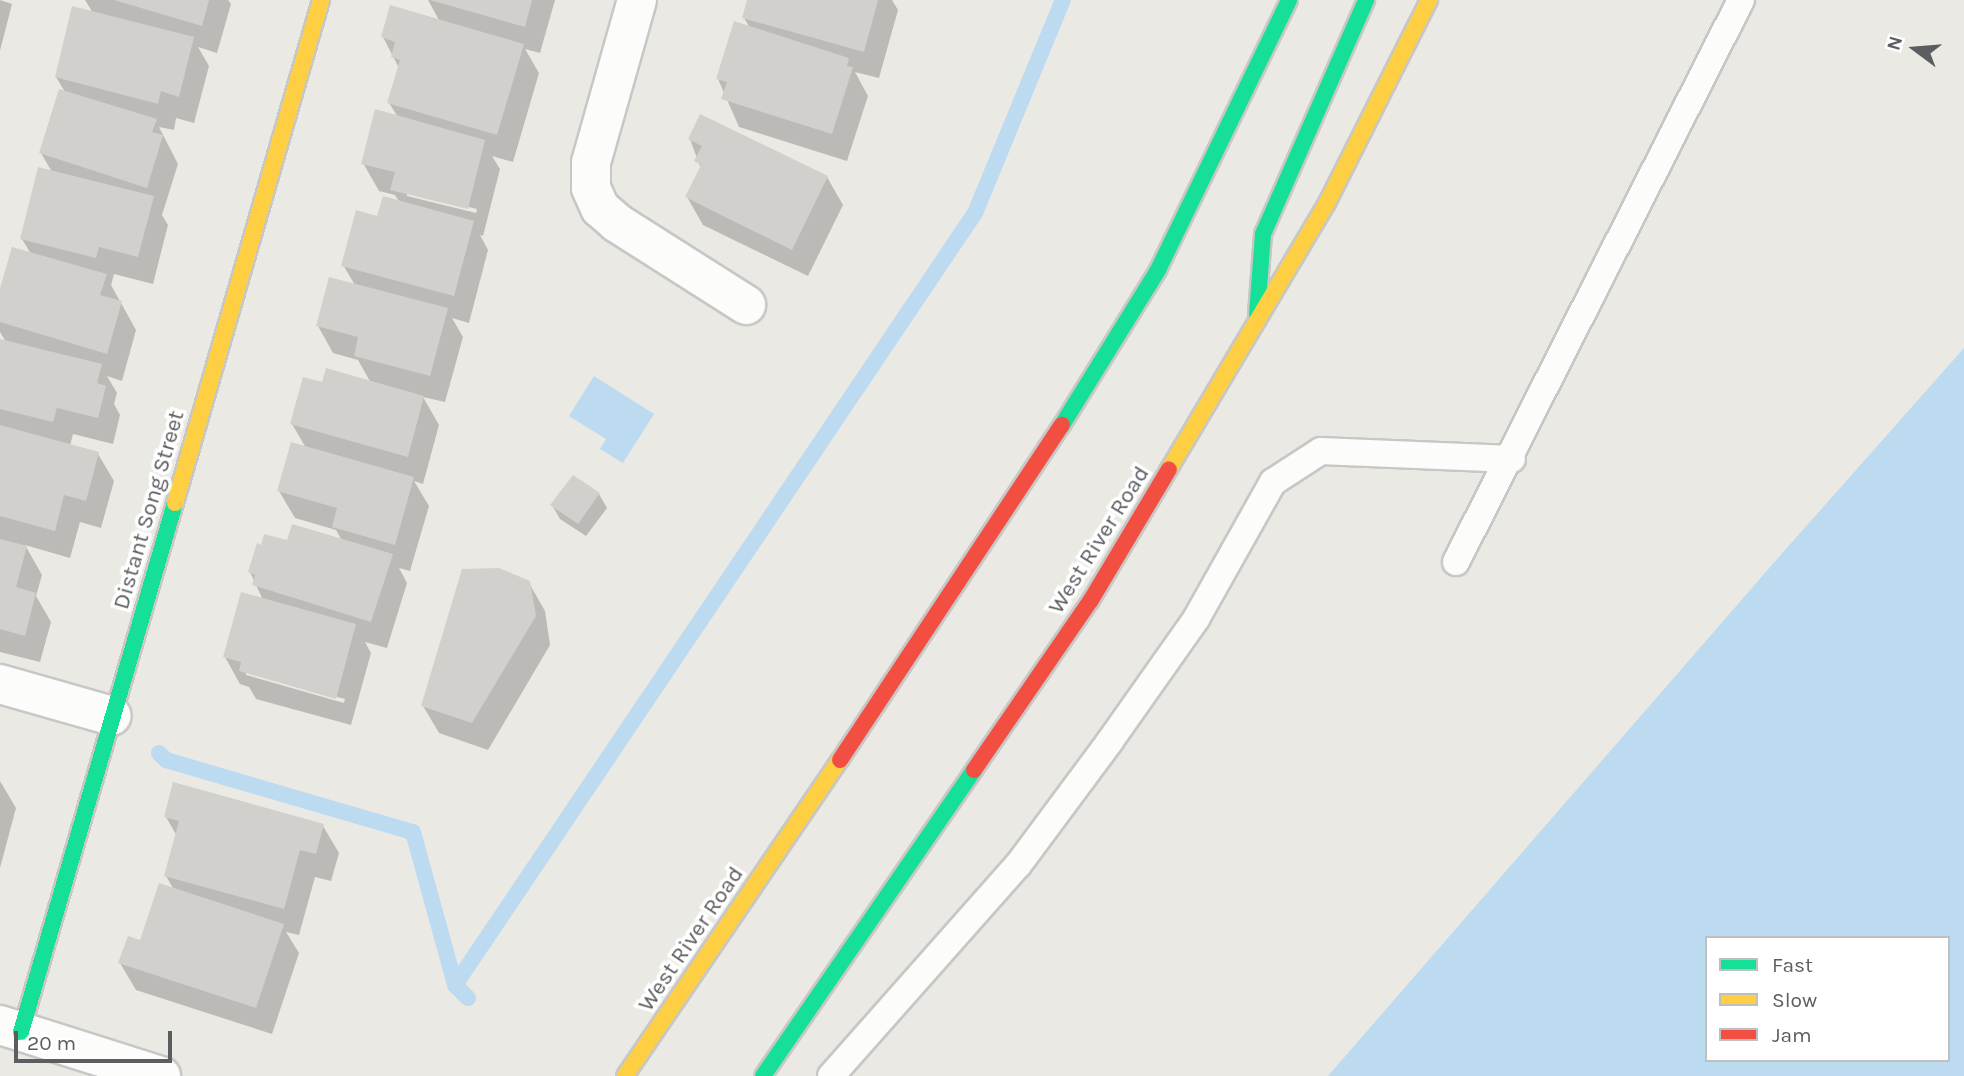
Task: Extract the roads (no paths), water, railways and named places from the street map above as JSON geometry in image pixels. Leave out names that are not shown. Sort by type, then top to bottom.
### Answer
[{"type":"main road","name":"Distant Song Street","points":[[10,1029],[113,716],[321,0]]},
{"type":"main road","name":"West River Road","points":[[625,1076],[1014,504],[1158,270],[1289,0]]},
{"type":"main road","points":[[1256,323],[1263,234],[1366,0]]},
{"type":"main road","name":"West River Road","points":[[763,1076],[1091,600],[1328,202],[1429,0]]},
{"type":"street","points":[[638,0],[591,163],[591,188],[600,208],[617,223],[746,305]]},
{"type":"street","points":[[0,684],[113,716]]},
{"type":"street","points":[[10,1029],[161,1076]]},
{"type":"lane","points":[[1456,562],[1512,458],[1741,0]]},
{"type":"lane","points":[[831,1076],[1018,865],[1196,619],[1273,482],[1321,450],[1512,458]]},
{"type":"water","points":[[1964,348],[1964,1076],[1328,1076],[1771,566]]},
{"type":"water","points":[[594,376],[654,414],[623,463],[600,449],[606,439],[569,416]]},
{"type":"waterway","points":[[468,998],[455,985],[975,213],[1063,0]]},
{"type":"waterway","points":[[159,753],[166,760],[413,832],[455,985]]}]
